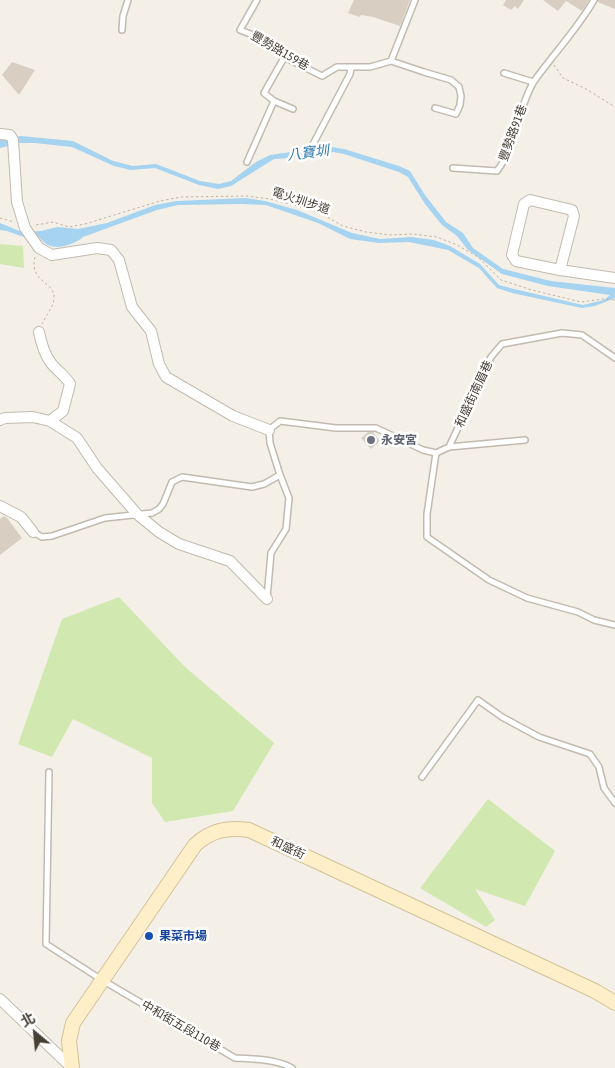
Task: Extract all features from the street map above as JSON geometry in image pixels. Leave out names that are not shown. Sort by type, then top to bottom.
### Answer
[{"type":"main road","name":"和盛街","points":[[71,1068],[69,1041],[73,1024],[195,845],[203,838],[226,829],[249,830],[615,1003]]},
{"type":"street","points":[[0,134],[10,135],[12,140],[18,202],[25,228],[39,248],[52,255],[98,248],[111,250],[119,260],[132,307],[151,331],[159,364],[166,377],[233,416],[269,430]]},
{"type":"street","points":[[560,270],[574,216],[572,210],[530,200],[524,204],[512,255],[516,260],[560,270],[615,278]]},
{"type":"street","points":[[38,332],[50,362],[66,377],[70,384],[63,410],[50,422]]},
{"type":"street","points":[[0,420],[5,418],[33,417],[50,422],[78,438],[97,468],[137,514],[159,532],[179,544],[230,560],[267,599]]},
{"type":"street","points":[[0,506],[21,517],[32,532]]},
{"type":"street","points":[[0,999],[71,1068]]},
{"type":"lane","points":[[122,30],[123,16],[128,0]]},
{"type":"lane","name":"豐勢路159巷","points":[[257,0],[240,30],[253,35],[290,60],[322,76],[337,67],[351,68]]},
{"type":"lane","points":[[392,61],[415,0]]},
{"type":"lane","name":"豐勢路91巷","points":[[453,168],[497,171],[510,146],[522,106],[533,82],[594,0]]},
{"type":"lane","points":[[285,56],[264,93],[274,101],[293,109]]},
{"type":"lane","points":[[310,150],[350,74],[351,68],[370,67],[392,61],[451,80],[459,87],[461,96],[456,114],[435,108]]},
{"type":"lane","points":[[504,73],[533,82]]},
{"type":"lane","points":[[247,162],[274,101]]},
{"type":"lane","name":"和盛街南眉巷","points":[[448,447],[491,357],[502,344],[562,332],[582,335],[615,358]]},
{"type":"lane","points":[[267,599],[271,553],[286,528],[288,498],[270,444],[269,430],[280,421],[336,428],[376,428],[422,450],[436,453],[427,514],[427,537],[488,580],[527,598],[578,612],[594,620],[615,625]]},
{"type":"lane","name":"和盛街南眉巷","points":[[436,453],[448,447],[525,440]]},
{"type":"lane","points":[[32,532],[42,537],[52,536],[105,518],[152,513],[159,509],[172,482],[182,477],[252,487],[264,484],[280,475]]},
{"type":"lane","points":[[422,777],[478,700],[502,717],[539,737],[590,754],[599,767],[604,788],[615,803]]},
{"type":"lane","name":"中和街五段110巷","points":[[49,772],[46,944],[102,980],[235,1058],[257,1059],[292,1068]]},
{"type":"path","points":[[553,57],[555,68],[563,78],[586,89],[615,107]]},
{"type":"path","name":"電火圳步道","points":[[25,228],[53,222],[70,227],[99,221],[160,201],[181,197],[247,196],[294,205],[320,213],[343,226],[366,232],[437,237],[457,245],[478,257],[500,280],[532,290],[581,302],[603,299],[615,300]]},
{"type":"path","points":[[0,218],[25,228]]},
{"type":"path","points":[[38,332],[54,298],[49,285],[39,280],[32,266],[39,248]]},
{"type":"green space","points":[[0,244],[23,246],[24,268],[0,264]]},
{"type":"green space","points":[[119,597],[185,667],[274,743],[233,811],[165,822],[152,803],[152,758],[73,719],[52,757],[18,744],[62,619]]},
{"type":"green space","points":[[488,799],[555,851],[525,906],[475,889],[495,920],[486,927],[420,888]]},
{"type":"water","name":"八寶圳","points":[[21,136],[73,141],[113,161],[133,166],[156,164],[200,181],[219,184],[231,181],[256,162],[270,155],[291,152],[318,152],[332,147],[344,149],[410,171],[425,195],[446,222],[463,233],[473,248],[503,269],[551,281],[615,288],[615,298],[595,306],[582,308],[512,293],[497,288],[479,268],[448,250],[409,242],[379,243],[350,239],[318,223],[266,205],[178,205],[157,210],[83,237],[67,245],[57,247],[48,245],[39,237],[24,237],[0,230],[0,223],[22,232],[41,231],[57,227],[78,229],[107,223],[155,205],[177,201],[246,198],[297,210],[352,233],[380,239],[411,237],[434,240],[450,246],[480,264],[499,285],[514,289],[583,305],[604,300],[610,295],[548,286],[502,274],[468,250],[457,236],[442,225],[425,204],[408,177],[399,172],[344,154],[333,152],[319,156],[274,159],[231,186],[218,189],[199,185],[155,168],[131,170],[114,166],[72,147],[20,143],[0,148],[0,140]]},
{"type":"building","points":[[354,0],[410,0],[400,26],[373,17],[361,15],[360,17],[348,13]]},
{"type":"building","points":[[506,0],[524,0],[518,9],[515,6],[511,10],[503,5]]},
{"type":"building","points":[[543,0],[589,0],[582,11],[566,1],[558,11]]},
{"type":"building","points":[[598,0],[615,0],[615,9],[598,2]]},
{"type":"building","points":[[12,62],[35,70],[19,95],[2,75]]},
{"type":"building","name":"永安宮","points":[[368,432],[373,432],[380,441],[371,449],[361,438]]},
{"type":"building","points":[[4,516],[22,538],[0,555],[0,519]]},
{"type":"place","name":"永安宮","points":[[371,440]]},
{"type":"place","name":"果菜市場","points":[[149,936]]}]
